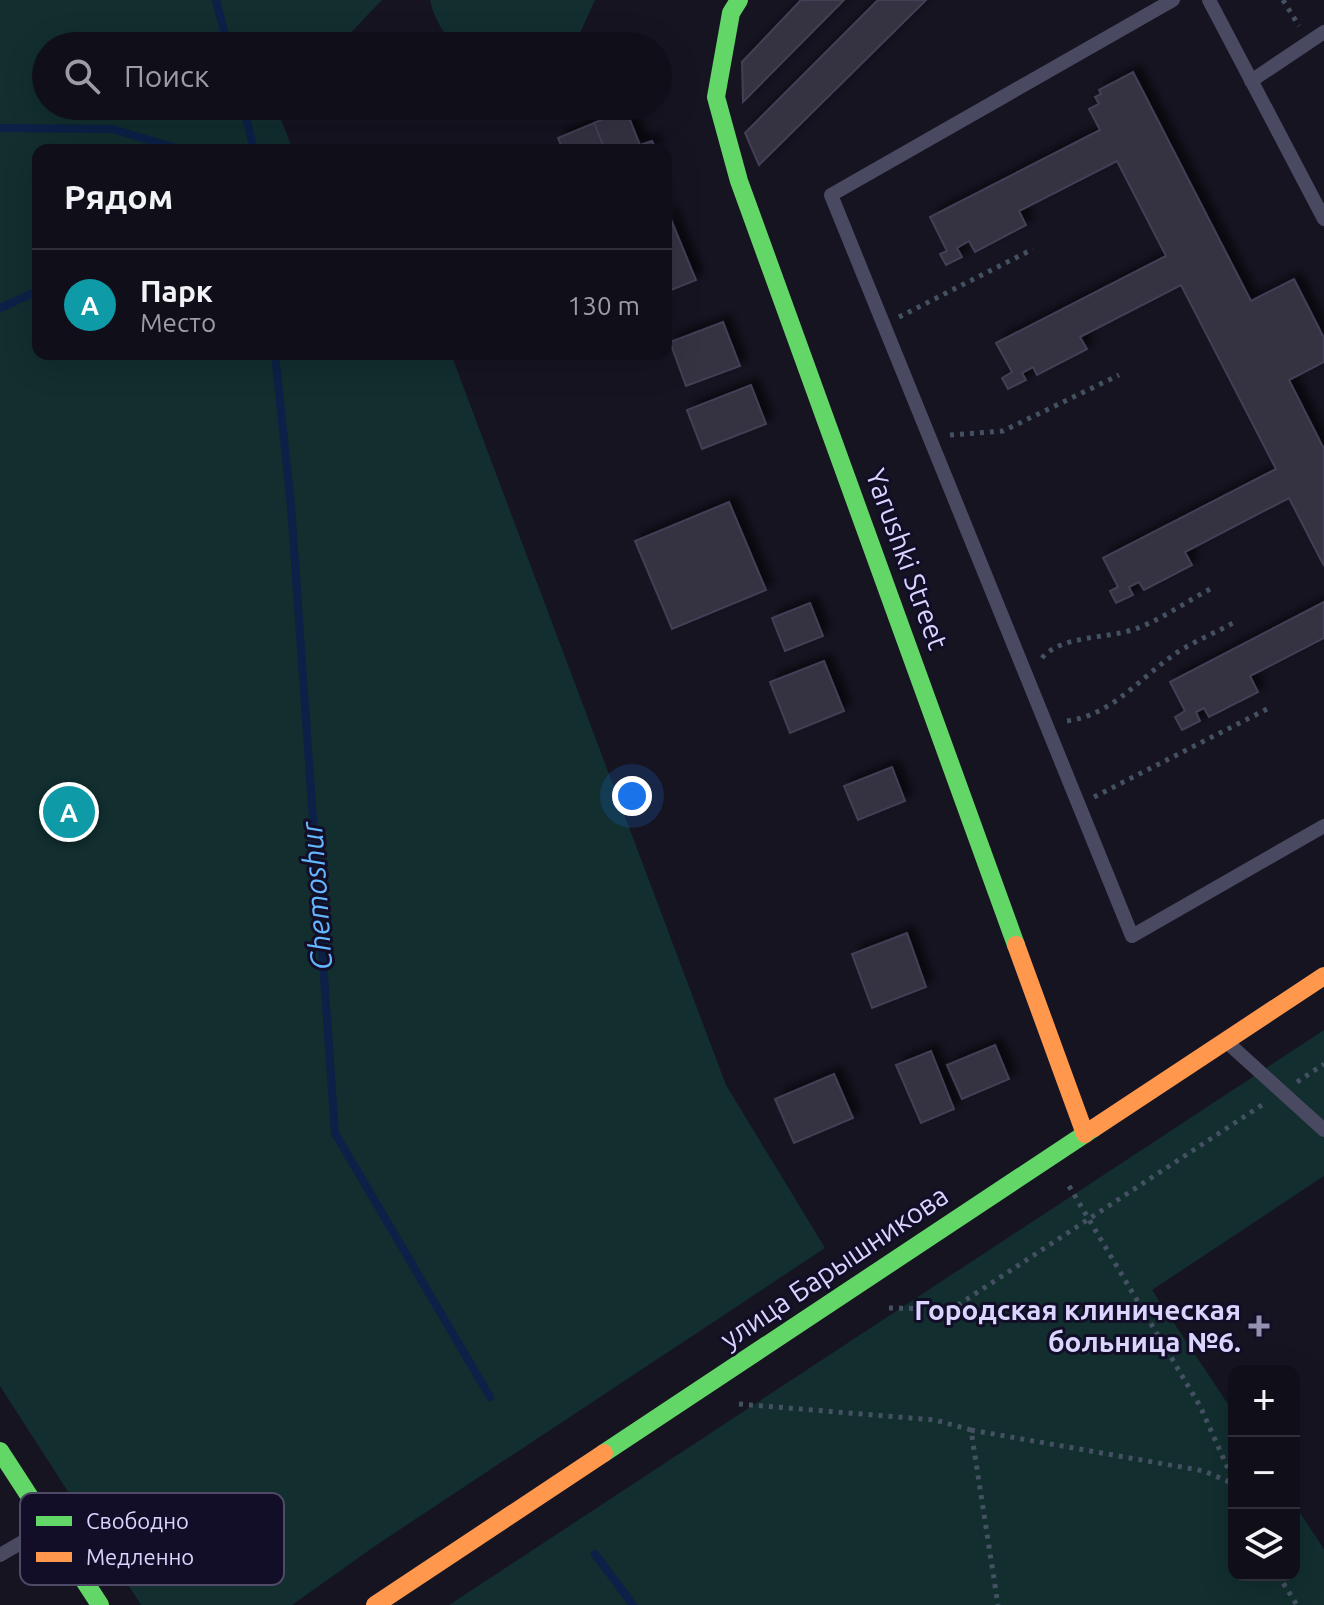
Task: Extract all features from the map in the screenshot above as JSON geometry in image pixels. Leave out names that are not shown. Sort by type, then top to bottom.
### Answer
[{"type":"street","name":"Yarushki Street","points":[[739,0],[731,13],[716,97],[739,181],[1085,1134]]},
{"type":"street","name":"улица Барышникова","points":[[375,1605],[1324,976]]},
{"type":"street","points":[[0,1451],[27,1493]]},
{"type":"street","points":[[87,1585],[100,1605]]},
{"type":"lane","points":[[1173,0],[831,195],[1132,936],[1324,826]]},
{"type":"lane","points":[[1209,0],[1324,219]]},
{"type":"lane","points":[[1251,81],[1324,32]]},
{"type":"lane","points":[[1226,1041],[1324,1130]]},
{"type":"lane","points":[[0,1555],[20,1543]]},
{"type":"path","points":[[884,325],[1033,249]]},
{"type":"path","points":[[929,437],[1003,431],[1119,375]]},
{"type":"path","points":[[1028,679],[1045,654],[1071,640],[1099,639],[1138,629],[1212,588]]},
{"type":"path","points":[[1046,723],[1080,719],[1119,701],[1174,655],[1233,623]]},
{"type":"path","points":[[1079,804],[1271,707]]},
{"type":"path","points":[[882,1307],[952,1309],[1324,1064]]},
{"type":"path","points":[[1050,1157],[1200,1406],[1228,1469]]},
{"type":"path","points":[[746,1396],[734,1404],[935,1420],[971,1430],[1204,1471],[1228,1481]]},
{"type":"path","points":[[971,1430],[998,1605]]},
{"type":"path","points":[[1282,1581],[1297,1605]]},
{"type":"green space","points":[[0,0],[382,0],[351,32],[32,32],[32,120],[281,120],[291,144],[32,144],[32,360],[453,360],[726,1085],[825,1248],[375,1546],[292,1605],[141,1605],[128,1585],[284,1585],[284,1493],[69,1493],[0,1386]]},
{"type":"green space","points":[[430,0],[595,0],[580,32],[444,32]]},
{"type":"green space","points":[[1324,1030],[1324,1176],[1152,1290],[1228,1404],[1228,1581],[1300,1581],[1300,1513],[1324,1549],[1324,1605],[449,1605]]},
{"type":"building","points":[[801,0],[844,0],[743,102],[742,62]]},
{"type":"building","points":[[878,0],[926,0],[759,165],[745,133]]},
{"type":"building","points":[[1133,72],[1251,301],[1294,279],[1324,338],[1324,362],[1289,380],[1324,449],[1324,566],[1289,498],[1185,552],[1192,565],[1144,590],[1139,582],[1129,587],[1133,595],[1116,603],[1110,591],[1118,587],[1103,558],[1276,469],[1181,285],[1080,337],[1087,349],[1037,375],[1033,367],[1022,373],[1026,380],[1008,389],[1002,378],[1012,372],[996,343],[1166,256],[1117,161],[1019,211],[1026,225],[975,252],[969,241],[957,248],[962,257],[946,265],[940,254],[947,251],[930,217],[1100,130],[1089,109],[1099,104],[1095,97],[1101,94],[1099,90]]},
{"type":"building","points":[[630,120],[640,144],[603,144],[594,123]]},
{"type":"building","points":[[594,123],[603,144],[560,144],[558,138]]},
{"type":"building","points":[[672,222],[696,280],[672,290]]},
{"type":"building","points":[[723,322],[740,366],[686,386],[672,341]]},
{"type":"building","points":[[751,385],[766,424],[702,449],[687,410]]},
{"type":"building","points":[[729,502],[766,590],[672,629],[635,541]]},
{"type":"building","points":[[1324,602],[1324,638],[1250,676],[1258,692],[1209,717],[1204,708],[1196,712],[1200,721],[1182,730],[1175,717],[1185,711],[1170,682]]},
{"type":"building","points":[[810,603],[823,636],[785,651],[772,618]]},
{"type":"building","points":[[824,661],[844,711],[790,733],[770,682]]},
{"type":"building","points":[[892,767],[905,801],[858,820],[844,786]]},
{"type":"building","points":[[907,933],[926,987],[872,1008],[852,954]]},
{"type":"building","points":[[995,1045],[1009,1079],[962,1099],[947,1065]]},
{"type":"building","points":[[931,1051],[954,1109],[921,1123],[896,1065]]},
{"type":"building","points":[[834,1074],[853,1118],[794,1143],[775,1099]]},
{"type":"waterway","name":"Chemoshur","points":[[216,0],[224,32]]},
{"type":"waterway","name":"Chemoshur","points":[[246,120],[252,144]]},
{"type":"waterway","points":[[0,128],[112,129],[163,144]]},
{"type":"waterway","points":[[0,308],[32,294]]},
{"type":"waterway","name":"Chemoshur","points":[[276,360],[291,506],[335,1133],[490,1397]]},
{"type":"waterway","points":[[595,1554],[633,1605]]},
{"type":"traffic: fast","points":[[739,0],[731,13],[716,97],[739,181],[1016,945]]},
{"type":"traffic: fast","points":[[604,1453],[1094,1128]]},
{"type":"traffic: fast","points":[[0,1451],[27,1493]]},
{"type":"traffic: fast","points":[[87,1585],[100,1605]]},
{"type":"traffic: slow","points":[[1016,945],[1085,1134]]},
{"type":"traffic: slow","points":[[1094,1128],[1324,976]]},
{"type":"traffic: slow","points":[[375,1605],[604,1453]]},
{"type":"place","name":"Парк","points":[[69,812]]},
{"type":"place","name":"Городская клиническая больница №6.","points":[[1259,1326]]}]
